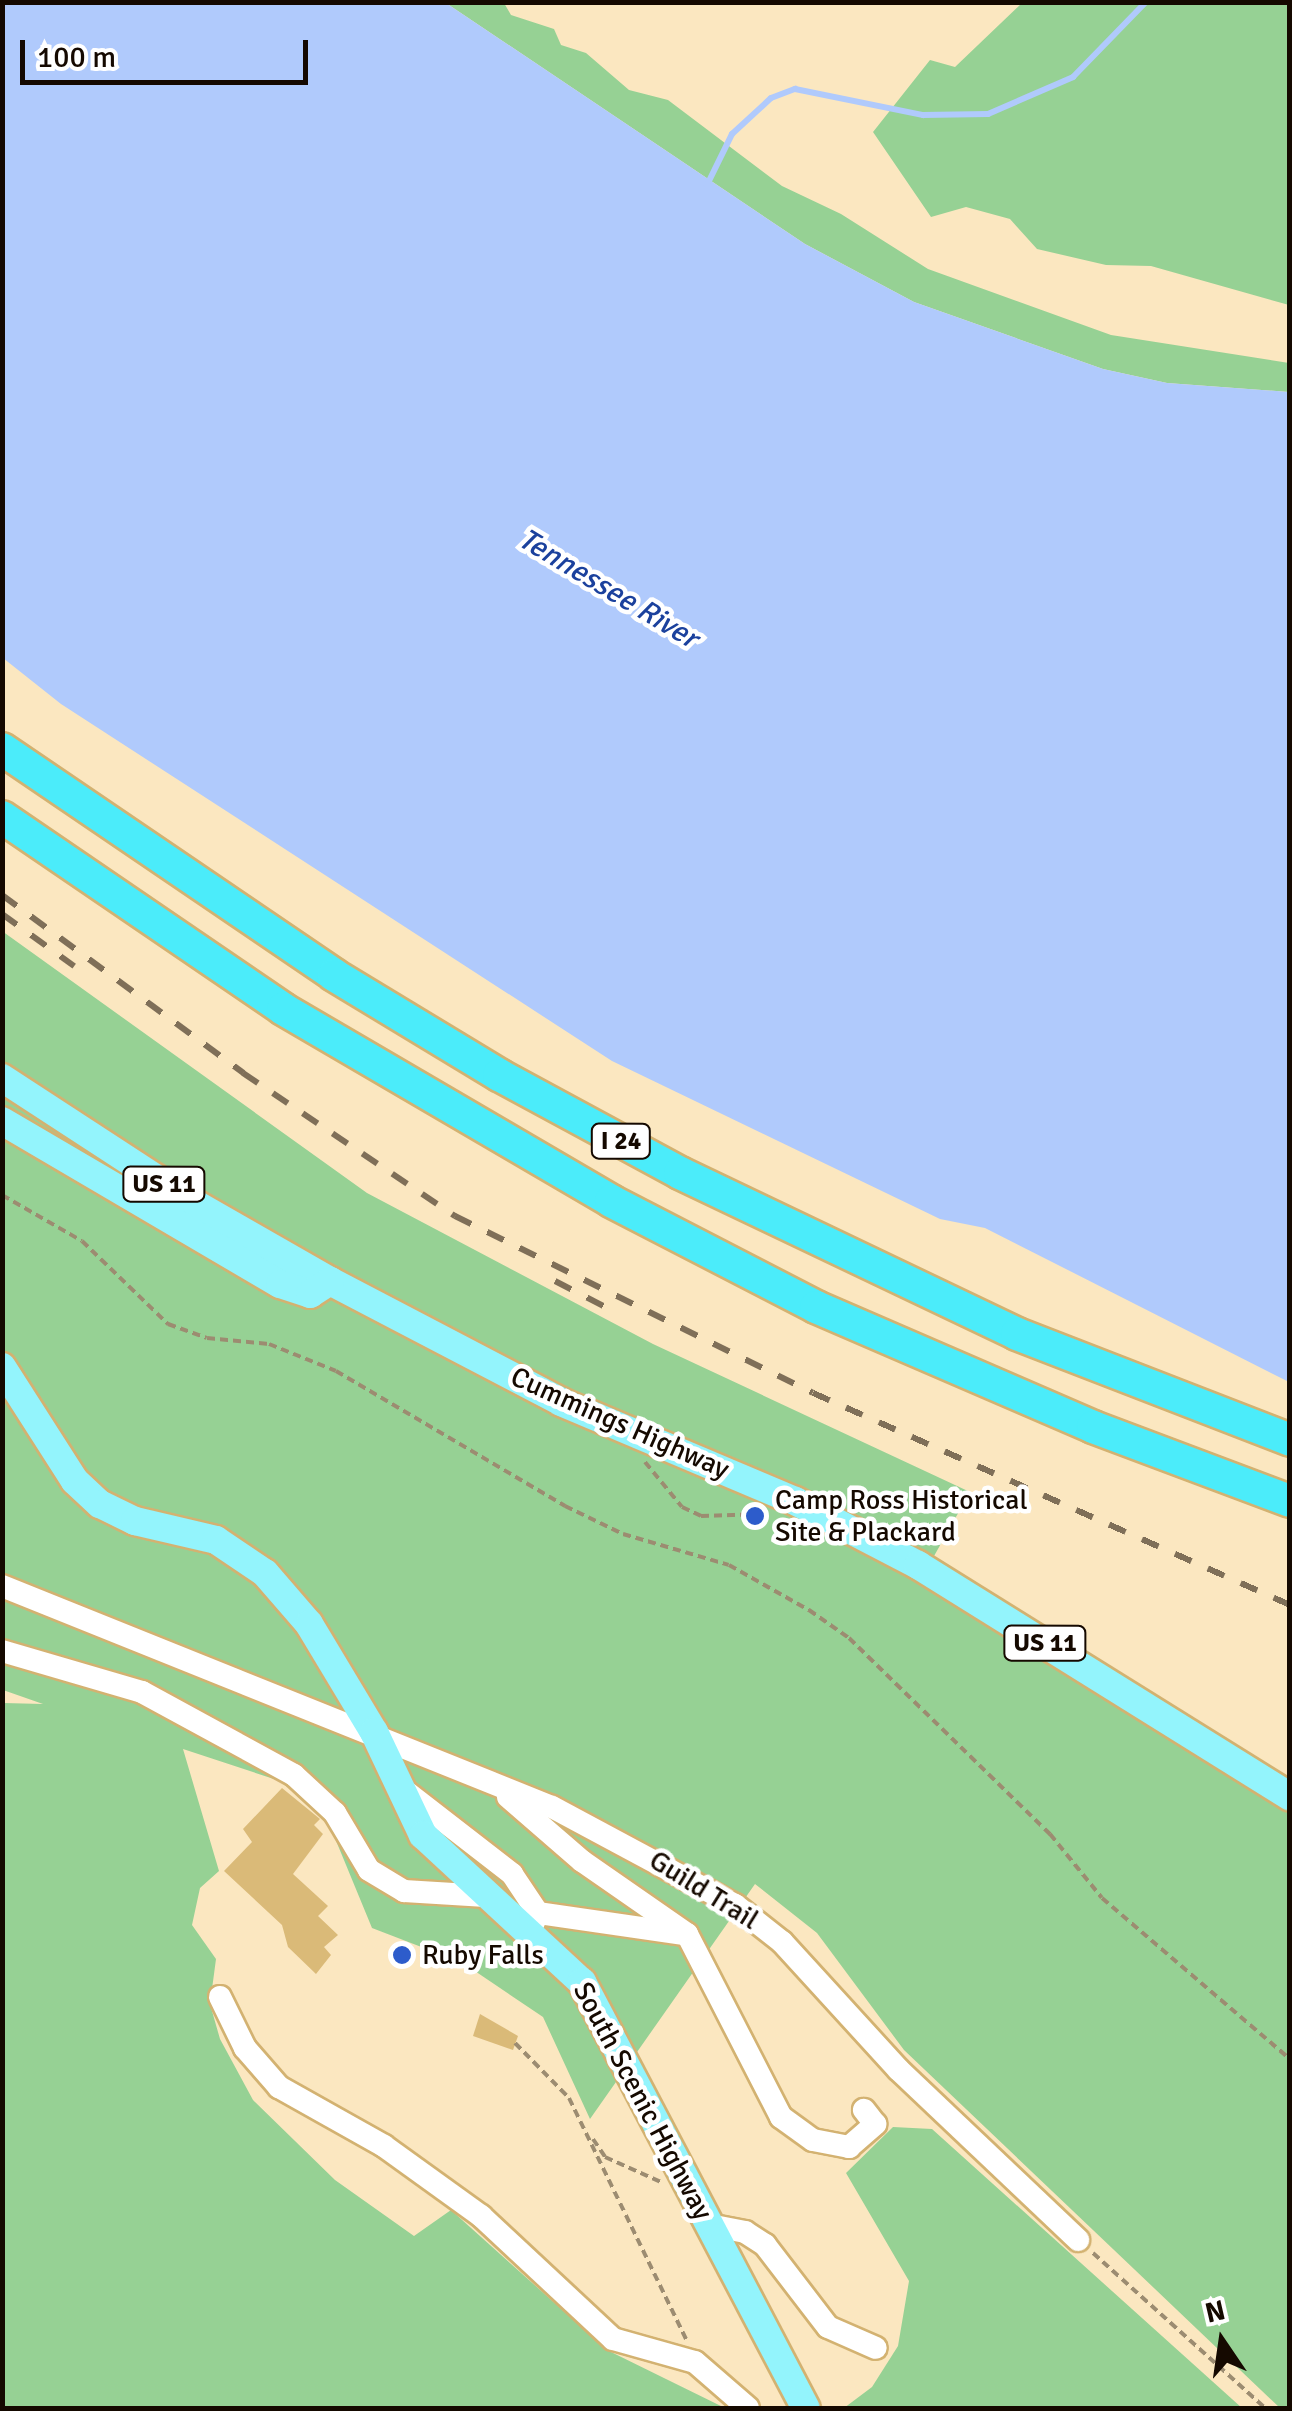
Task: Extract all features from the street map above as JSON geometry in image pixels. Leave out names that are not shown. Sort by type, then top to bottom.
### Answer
[{"type":"highway","name":"I 24","points":[[2,749],[334,975],[499,1075],[680,1173],[1017,1334],[1290,1440]]},
{"type":"highway","name":"I 24","points":[[2,817],[284,1010],[611,1201],[833,1314],[1093,1427],[1290,1501]]},
{"type":"main road","name":"Cummings Highway","points":[[2,1078],[197,1205],[330,1281],[561,1402],[642,1432],[799,1503],[967,1593],[1290,1797]]},
{"type":"main road","points":[[2,1121],[252,1271],[296,1292],[310,1294],[330,1281]]},
{"type":"main road","name":"South Scenic Highway","points":[[2,1367],[75,1481],[100,1504],[135,1521],[216,1540],[264,1573],[309,1624],[374,1732],[422,1835],[486,1896],[535,1921],[582,1982],[806,2408]]},
{"type":"lane","name":"Guild Trail","points":[[2,1586],[374,1732],[500,1790],[601,1829],[735,1905],[782,1942],[899,2070],[1078,2240]]},
{"type":"lane","points":[[2,1651],[142,1692],[294,1774],[335,1813],[370,1870],[404,1891],[486,1896]]},
{"type":"lane","points":[[397,1785],[512,1874],[535,1921],[687,1934]]},
{"type":"lane","points":[[500,1790],[582,1861],[687,1934],[781,2118],[814,2140],[849,2147],[875,2124],[864,2110]]},
{"type":"lane","points":[[220,1997],[246,2048],[279,2088],[384,2146],[481,2216],[613,2339],[695,2362],[748,2408]]},
{"type":"lane","points":[[709,2224],[745,2232],[764,2245],[828,2327],[876,2348]]},
{"type":"path","points":[[2,1195],[82,1240],[168,1324],[208,1338],[269,1344],[336,1371],[580,1513],[623,1534],[729,1565],[809,1610],[849,1638],[1050,1834],[1102,1898],[1290,2058]]},
{"type":"path","points":[[642,1432],[649,1472],[682,1507],[701,1516],[755,1516],[799,1503]]},
{"type":"path","points":[[515,2043],[569,2098],[605,2157],[636,2174],[664,2183],[686,2176]]},
{"type":"path","points":[[587,2130],[695,2362]]},
{"type":"path","points":[[1078,2240],[1264,2408]]},
{"type":"green space","points":[[446,3],[504,3],[511,15],[554,29],[561,45],[586,53],[629,90],[668,100],[782,186],[841,214],[928,269],[1111,335],[1289,363],[1289,392],[1167,383],[1103,369],[914,302],[805,244]]},
{"type":"green space","points":[[1022,3],[1289,3],[1289,305],[1151,266],[1106,265],[1037,249],[1010,219],[966,207],[931,217],[873,132],[930,60],[955,67]]},
{"type":"green space","points":[[2,931],[367,1193],[653,1344],[970,1492],[920,1581],[1289,1805],[1289,2408],[1280,2408],[904,2050],[817,1933],[755,1884],[590,2119],[543,2017],[463,1963],[372,1928],[325,1814],[286,1783],[183,1749],[219,1871],[200,1888],[192,1925],[216,1959],[210,2004],[220,2039],[253,2100],[335,2180],[414,2236],[451,2210],[607,2350],[725,2408],[3,2408],[3,1703],[43,1704],[3,1690]]},
{"type":"green space","points":[[893,2127],[932,2129],[1242,2408],[844,2408],[872,2387],[898,2346],[909,2281],[846,2173]]},
{"type":"water","name":"Tennessee River","points":[[2,3],[446,3],[805,244],[914,302],[1103,369],[1167,383],[1289,392],[1289,1382],[985,1228],[940,1219],[612,1061],[61,704],[3,658]]},
{"type":"building","points":[[282,1788],[320,1819],[314,1825],[323,1834],[293,1874],[328,1906],[318,1916],[338,1935],[324,1947],[331,1955],[316,1974],[288,1947],[282,1925],[224,1871],[252,1842],[243,1829]]},
{"type":"building","points":[[480,2014],[518,2036],[513,2050],[473,2036]]},
{"type":"waterway","points":[[707,185],[732,134],[771,98],[795,89],[923,115],[988,114],[1073,77],[1146,2]]},
{"type":"railway","points":[[2,895],[243,1073],[455,1216],[813,1393],[1290,1605]]},
{"type":"railway","points":[[2,914],[74,966]]},
{"type":"railway","points":[[555,1281],[617,1313]]},
{"type":"place","name":"Camp Ross Historical Site & Plackard","points":[[755,1516]]},
{"type":"place","name":"Ruby Falls","points":[[402,1955]]}]
